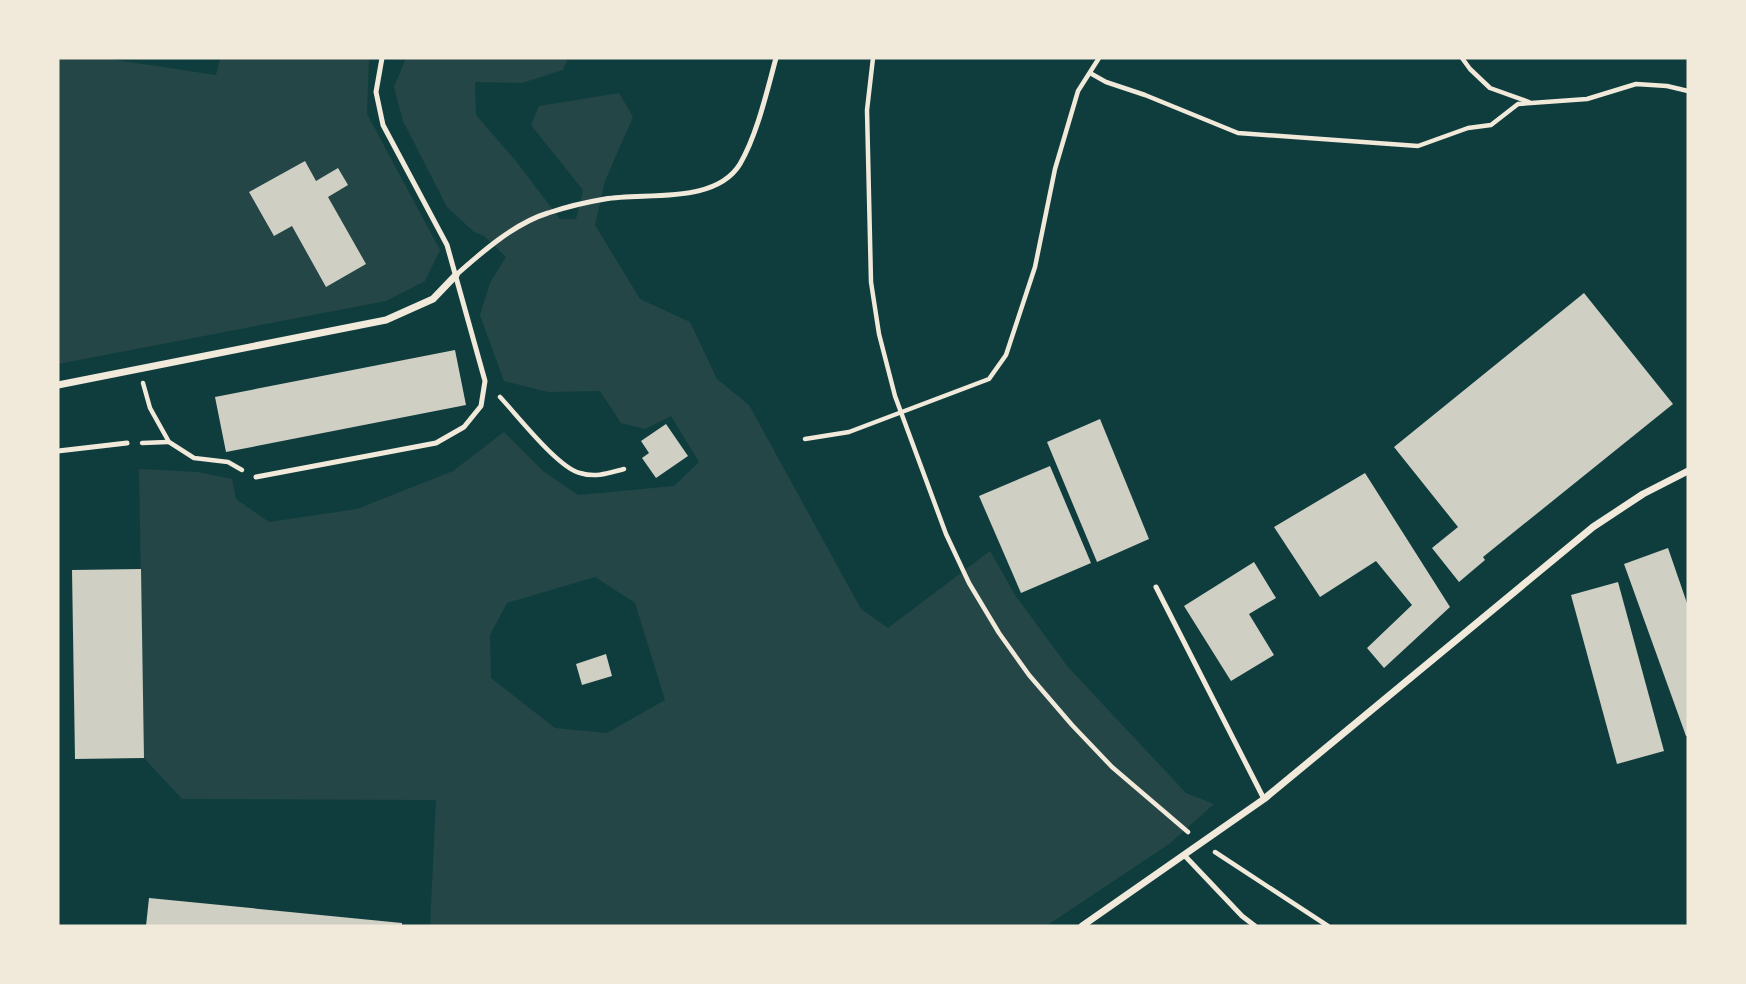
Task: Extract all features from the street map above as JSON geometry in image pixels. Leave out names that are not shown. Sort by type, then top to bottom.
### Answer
[{"type":"street","points":[[58,384],[386,320],[433,299],[456,275]]},
{"type":"street","points":[[1082,926],[1264,799],[1593,527],[1643,494],[1688,471]]},
{"type":"lane","points":[[256,477],[436,443],[464,427],[481,406],[485,381],[447,245],[383,125],[376,92],[382,58]]},
{"type":"lane","points":[[456,275],[494,242],[545,213],[606,199],[685,195],[720,182],[739,165],[761,114],[776,58]]},
{"type":"lane","points":[[58,451],[127,443]]},
{"type":"lane","points":[[1156,587],[1264,799]]},
{"type":"lane","points":[[1185,856],[1242,916],[1255,926]]},
{"type":"path","points":[[873,58],[867,110],[871,282],[879,334],[900,412],[946,534],[969,583],[999,633],[1029,675],[1080,733],[1151,802],[1203,844],[1328,926]]},
{"type":"path","points":[[805,439],[849,432],[989,379],[1006,355],[1035,267],[1055,169],[1078,91],[1099,58]]},
{"type":"path","points":[[1462,58],[1490,88],[1532,103]]},
{"type":"path","points":[[1090,73],[1106,82],[1238,133],[1418,146],[1468,128],[1491,125],[1518,104],[1587,99],[1636,84],[1667,86],[1688,91]]},
{"type":"path","points":[[485,381],[553,455],[577,473],[597,476],[624,469]]},
{"type":"path","points":[[143,384],[169,442],[194,458],[228,462],[256,477]]},
{"type":"path","points":[[127,443],[169,442]]},
{"type":"shaded area","points":[[58,58],[103,58],[216,75],[220,58],[369,58],[367,114],[440,250],[425,281],[386,301],[58,364]]},
{"type":"shaded area","points":[[406,58],[568,58],[563,70],[522,83],[475,82],[476,115],[560,219],[576,219],[583,190],[531,125],[539,106],[619,93],[633,117],[605,181],[595,225],[640,299],[690,322],[717,379],[749,405],[861,609],[888,628],[990,551],[1015,595],[1068,667],[1186,793],[1214,804],[1169,844],[1046,926],[430,926],[436,800],[182,799],[144,758],[139,469],[198,472],[232,479],[236,499],[269,522],[357,509],[453,471],[504,432],[543,471],[578,495],[674,486],[699,462],[671,416],[645,429],[621,423],[600,391],[548,392],[504,381],[480,315],[490,283],[506,257],[447,207],[403,121],[394,87]],"holes":[[[595,577],[635,603],[665,700],[607,733],[555,728],[491,678],[490,635],[507,603]]]},
{"type":"building","points":[[305,161],[316,181],[338,168],[348,185],[328,197],[366,264],[326,287],[292,226],[274,236],[249,192]]},
{"type":"building","points":[[1584,293],[1673,404],[1483,557],[1485,560],[1459,582],[1432,548],[1458,527],[1394,447]]},
{"type":"building","points":[[455,350],[466,405],[226,452],[215,397]]},
{"type":"building","points":[[1100,419],[1149,539],[1097,562],[1047,442]]},
{"type":"building","points":[[666,424],[688,456],[656,478],[642,458],[649,453],[641,441]]},
{"type":"building","points":[[1050,466],[1091,563],[1021,593],[979,496]]},
{"type":"building","points":[[1365,473],[1450,607],[1384,668],[1367,648],[1412,605],[1376,561],[1320,597],[1274,527]]},
{"type":"building","points":[[1668,548],[1688,606],[1688,736],[1624,564]]},
{"type":"building","points":[[1254,562],[1276,598],[1249,614],[1274,655],[1231,681],[1184,606]]},
{"type":"building","points":[[141,569],[144,758],[75,759],[72,570]]},
{"type":"building","points":[[1618,582],[1664,751],[1617,764],[1571,595]]},
{"type":"building","points":[[606,654],[612,676],[582,685],[576,664]]},
{"type":"building","points":[[149,898],[402,923],[402,926],[146,926]]}]
